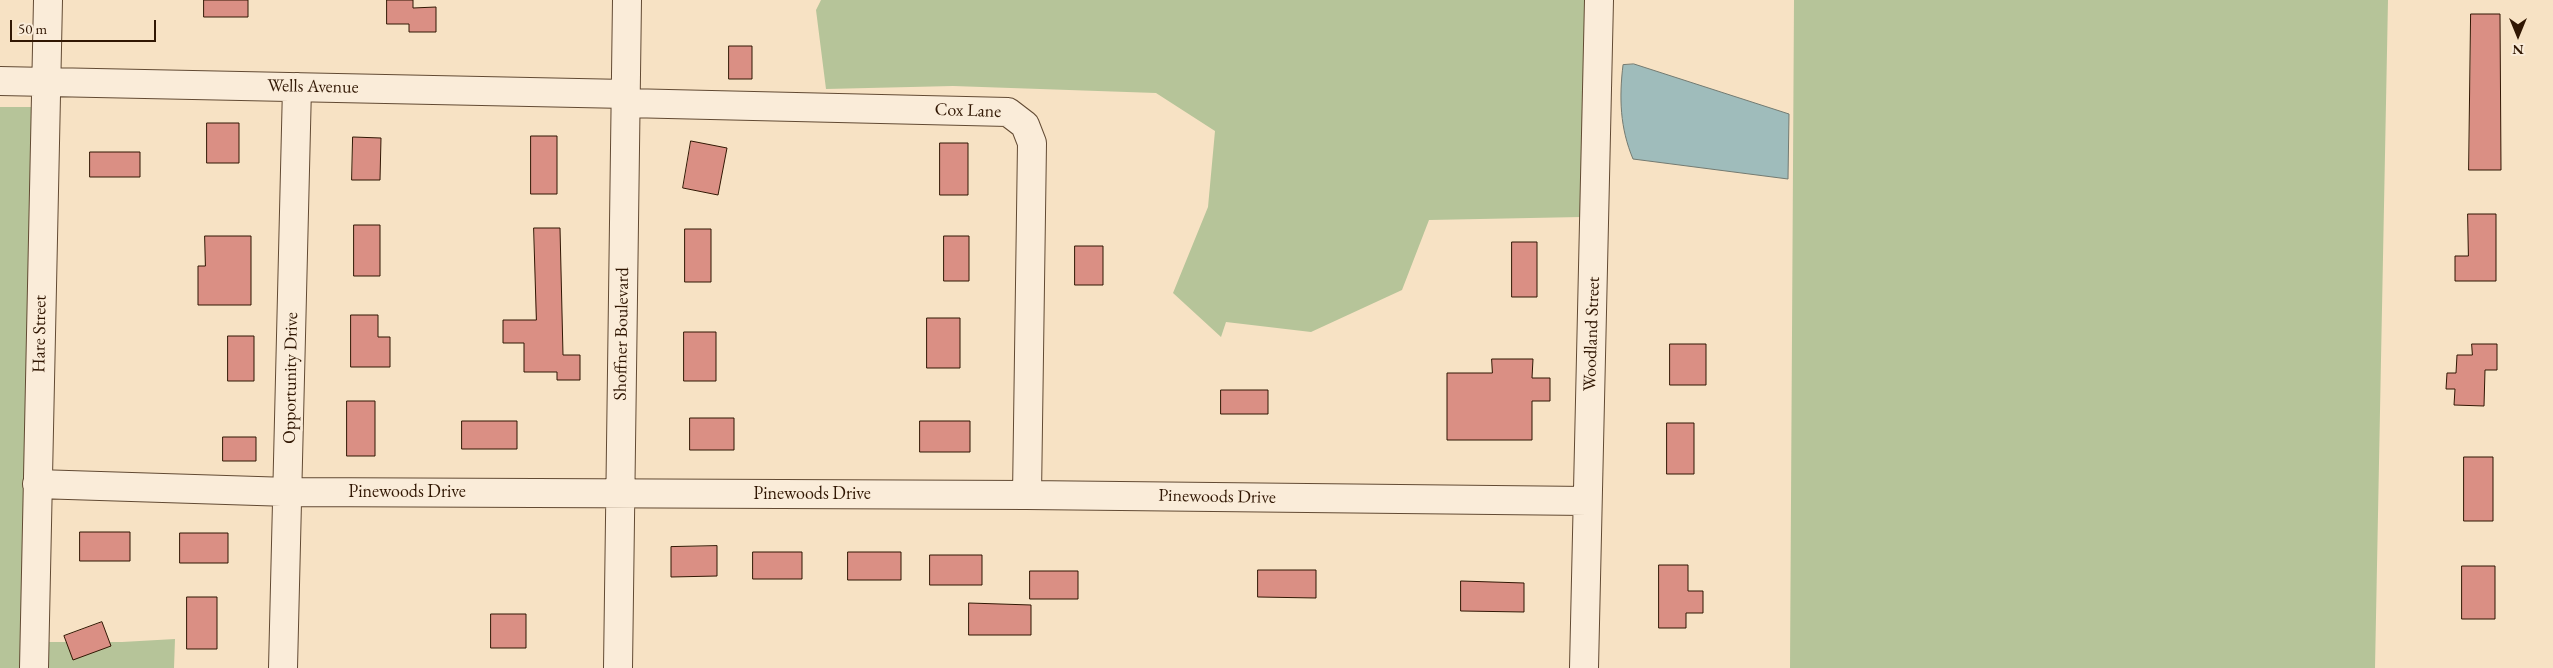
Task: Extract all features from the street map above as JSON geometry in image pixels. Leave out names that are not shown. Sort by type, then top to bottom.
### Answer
[{"type":"street","name":"Hare Street","points":[[34,668],[48,0]]},
{"type":"street","name":"Shoffner Boulevard","points":[[618,668],[627,0]]},
{"type":"street","name":"Woodland Street","points":[[1584,668],[1599,0]]},
{"type":"street","name":"Wells Avenue","points":[[0,81],[297,87],[626,98]]},
{"type":"street","name":"Opportunity Drive","points":[[283,668],[289,492],[297,87]]},
{"type":"street","name":"Cox Lane","points":[[626,98],[1008,112],[1025,125],[1032,143],[1027,495]]},
{"type":"street","name":"Pinewoods Drive","points":[[37,484],[289,492],[1027,495],[1587,501]]},
{"type":"green space","points":[[821,0],[1585,0],[1581,217],[1429,220],[1402,290],[1311,332],[1226,322],[1221,337],[1173,293],[1208,207],[1215,131],[1156,93],[953,86],[826,89],[816,10]]},
{"type":"green space","points":[[1794,0],[2388,0],[2375,668],[1790,668]]},
{"type":"green space","points":[[0,107],[36,107],[38,642],[122,642],[175,639],[174,668],[0,668]]},
{"type":"water","points":[[1634,64],[1789,114],[1788,179],[1633,159],[1625,136],[1621,89],[1623,65]]},
{"type":"building","points":[[204,0],[248,0],[248,17],[204,17]]},
{"type":"building","points":[[387,0],[413,0],[413,8],[436,7],[436,32],[409,32],[409,24],[387,24]]},
{"type":"building","points":[[2471,14],[2500,14],[2501,170],[2469,170]]},
{"type":"building","points":[[729,46],[752,46],[752,79],[729,79]]},
{"type":"building","points":[[207,123],[239,123],[239,163],[207,163]]},
{"type":"building","points":[[531,136],[557,136],[557,194],[531,194]]},
{"type":"building","points":[[353,137],[381,138],[380,180],[352,180]]},
{"type":"building","points":[[691,141],[727,148],[718,195],[683,188]]},
{"type":"building","points":[[940,143],[968,143],[968,195],[940,195]]},
{"type":"building","points":[[90,152],[140,152],[140,177],[90,177]]},
{"type":"building","points":[[2468,214],[2496,214],[2496,281],[2455,281],[2455,256],[2468,256]]},
{"type":"building","points":[[354,225],[380,225],[380,276],[354,276]]},
{"type":"building","points":[[534,228],[560,228],[563,355],[580,355],[580,380],[557,380],[557,372],[524,372],[524,343],[503,343],[503,320],[536,320]]},
{"type":"building","points":[[685,229],[711,229],[711,282],[685,282]]},
{"type":"building","points":[[205,236],[251,236],[251,305],[198,305],[198,266],[205,266]]},
{"type":"building","points":[[944,236],[969,236],[969,281],[944,281]]},
{"type":"building","points":[[1512,242],[1537,242],[1537,297],[1512,297]]},
{"type":"building","points":[[1075,246],[1103,246],[1103,285],[1075,285]]},
{"type":"building","points":[[351,315],[378,315],[378,337],[390,337],[390,367],[351,367]]},
{"type":"building","points":[[927,318],[960,318],[960,368],[927,368]]},
{"type":"building","points":[[684,332],[716,332],[716,381],[684,381]]},
{"type":"building","points":[[228,336],[254,336],[254,381],[228,381]]},
{"type":"building","points":[[1670,344],[1706,344],[1706,385],[1670,385]]},
{"type":"building","points":[[2472,344],[2497,344],[2497,370],[2485,370],[2484,406],[2454,405],[2455,389],[2446,389],[2447,373],[2456,373],[2457,355],[2472,355]]},
{"type":"building","points":[[1492,359],[1533,359],[1532,378],[1550,378],[1550,401],[1532,401],[1532,440],[1447,440],[1447,373],[1492,373]]},
{"type":"building","points":[[1221,390],[1268,390],[1268,414],[1221,414]]},
{"type":"building","points":[[347,401],[375,401],[375,456],[347,456]]},
{"type":"building","points":[[690,418],[734,418],[734,450],[690,450]]},
{"type":"building","points":[[462,421],[517,421],[517,449],[462,449]]},
{"type":"building","points":[[920,421],[970,421],[970,452],[920,452]]},
{"type":"building","points":[[1667,423],[1694,423],[1694,474],[1667,474]]},
{"type":"building","points":[[223,437],[256,437],[256,461],[223,461]]},
{"type":"building","points":[[2464,457],[2493,457],[2493,521],[2464,521]]},
{"type":"building","points":[[80,532],[130,532],[130,561],[80,561]]},
{"type":"building","points":[[180,533],[228,533],[228,563],[180,563]]},
{"type":"building","points":[[717,546],[717,576],[671,577],[671,547]]},
{"type":"building","points":[[753,552],[802,552],[802,579],[753,579]]},
{"type":"building","points":[[848,552],[901,552],[901,580],[848,580]]},
{"type":"building","points":[[930,555],[982,555],[982,585],[930,585]]},
{"type":"building","points":[[1659,565],[1688,565],[1688,591],[1703,591],[1703,613],[1686,613],[1686,628],[1659,628]]},
{"type":"building","points":[[2462,566],[2495,566],[2495,619],[2462,619]]},
{"type":"building","points":[[1258,570],[1316,570],[1316,598],[1258,597]]},
{"type":"building","points":[[1030,571],[1078,571],[1078,599],[1030,599]]},
{"type":"building","points":[[1461,581],[1524,583],[1524,612],[1461,611]]},
{"type":"building","points":[[187,597],[217,597],[217,649],[187,649]]},
{"type":"building","points":[[969,603],[1031,605],[1031,635],[969,635]]},
{"type":"building","points":[[491,614],[526,614],[526,648],[491,648]]},
{"type":"building","points":[[102,622],[111,646],[73,660],[64,636]]}]
